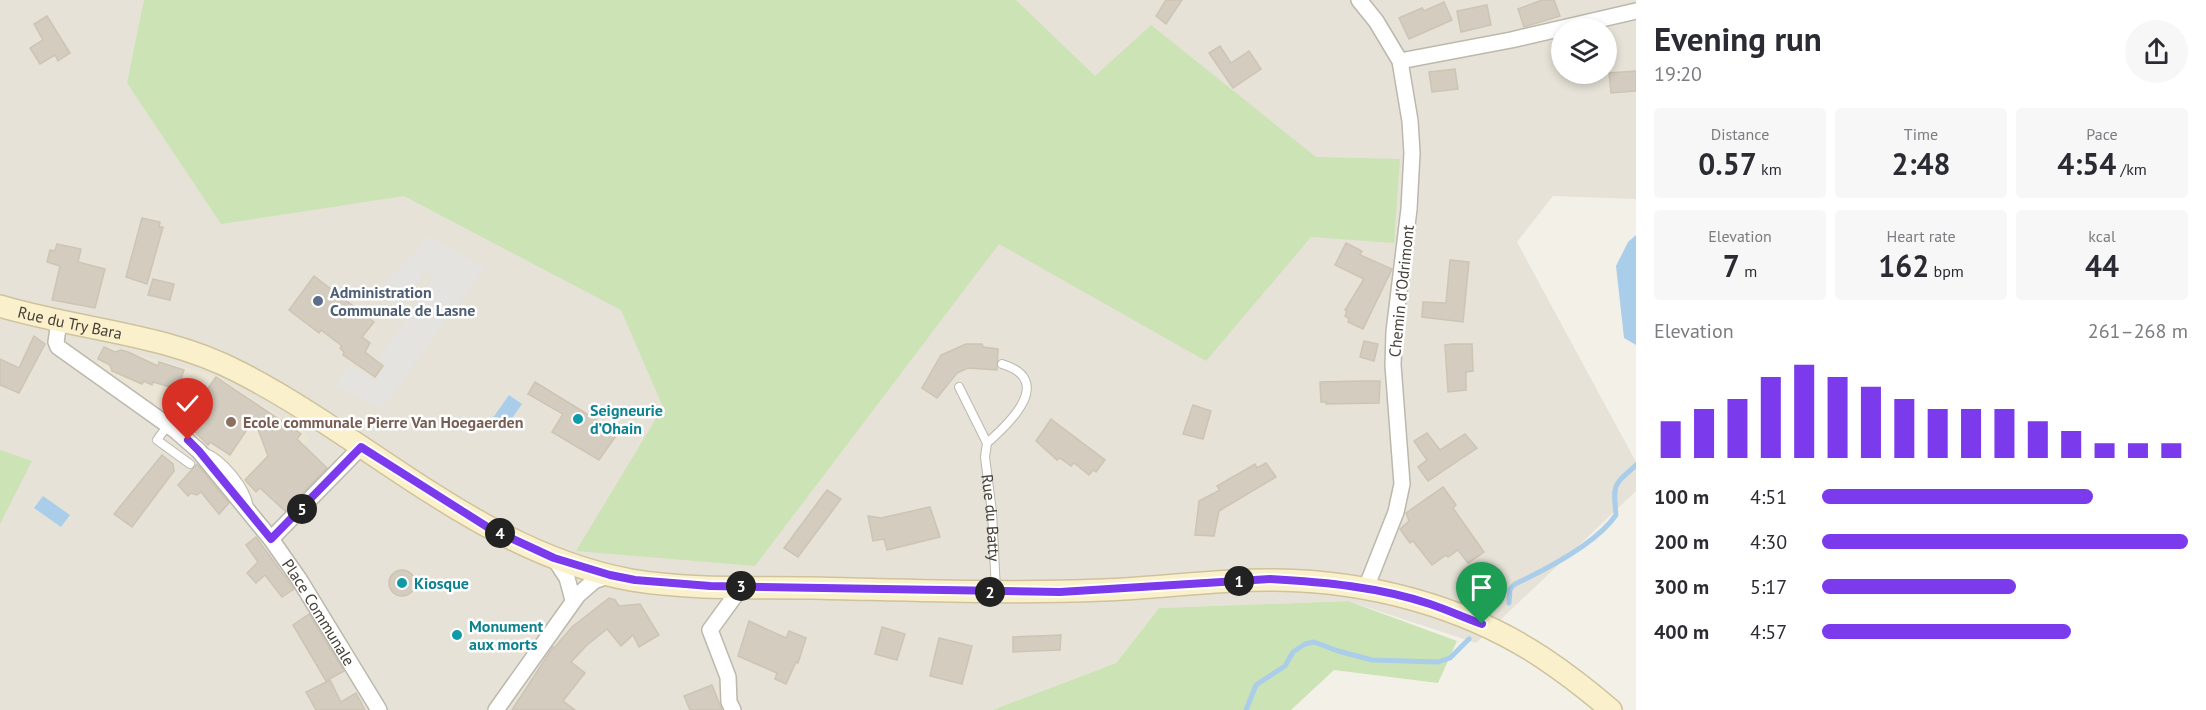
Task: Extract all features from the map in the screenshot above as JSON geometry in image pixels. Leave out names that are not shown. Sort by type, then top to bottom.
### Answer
[{"type":"main road","name":"Rue du Try Bara","points":[[0,306],[59,322],[142,337],[199,354],[240,372],[361,447]]},
{"type":"main road","points":[[361,447],[489,528],[554,558],[610,575],[664,583],[997,592],[1112,590],[1270,579],[1366,588],[1429,604],[1498,632],[1542,656],[1611,710]]},
{"type":"street","name":"Chemin d'Odrimont","points":[[1359,0],[1376,21],[1400,61],[1410,121],[1412,153],[1409,209],[1394,332],[1393,365],[1402,484],[1396,512],[1366,588]]},
{"type":"street","points":[[1400,61],[1636,11]]},
{"type":"street","name":"Place Communale","points":[[59,322],[56,342],[58,346],[168,425],[199,451],[251,514],[310,595],[379,710]]},
{"type":"street","points":[[271,539],[361,447]]},
{"type":"street","points":[[554,558],[567,578],[573,600]]},
{"type":"street","points":[[496,710],[573,600],[585,587],[610,575]]},
{"type":"street","points":[[733,710],[729,702],[728,677],[710,630],[742,586]]},
{"type":"lane","points":[[987,443],[1009,423],[1026,395],[1026,382],[1022,375],[1016,368],[1002,364]]},
{"type":"lane","name":"Rue du Batty","points":[[959,387],[987,443],[986,457],[997,592]]},
{"type":"lane","points":[[168,425],[157,440],[190,464]]},
{"type":"shaded area","points":[[0,0],[1636,0],[1636,199],[1553,196],[1517,242],[1636,462],[1636,491],[1476,643],[1348,601],[1159,608],[1116,663],[992,710],[0,710]]},
{"type":"shaded area","points":[[428,236],[485,267],[382,409],[335,385],[349,365],[375,381],[386,364],[379,358],[434,277],[426,271],[398,308],[378,292]]},
{"type":"shaded area","name":"Ecole communale Pierre Van Hoegaerden","points":[[103,345],[218,376],[303,431],[310,439],[255,495],[209,448],[97,365]]},
{"type":"green space","points":[[144,0],[1016,0],[1095,76],[1151,25],[1316,157],[1400,159],[1394,243],[1311,237],[1206,361],[999,244],[755,566],[576,551],[663,407],[621,310],[404,196],[221,224],[127,83]]},
{"type":"green space","points":[[0,450],[32,461],[0,524]]},
{"type":"green space","points":[[1348,601],[1457,641],[1438,683],[1334,670],[1291,710],[992,710],[1116,663],[1159,608]]},
{"type":"water","points":[[1636,235],[1636,345],[1624,338],[1616,266],[1628,242]]},
{"type":"water","points":[[509,395],[522,404],[503,431],[490,422]]},
{"type":"water","points":[[43,496],[70,515],[61,527],[34,508]]},
{"type":"building","points":[[1166,0],[1182,0],[1166,24],[1156,16]]},
{"type":"building","points":[[1542,0],[1554,0],[1560,16],[1524,27],[1518,9]]},
{"type":"building","points":[[1444,2],[1452,20],[1409,39],[1399,18]]},
{"type":"building","points":[[1487,5],[1491,25],[1461,32],[1457,11]]},
{"type":"building","points":[[47,16],[70,53],[58,61],[55,55],[40,64],[30,48],[43,40],[34,24]]},
{"type":"building","points":[[1220,46],[1231,63],[1249,51],[1261,69],[1233,88],[1209,53]]},
{"type":"building","points":[[1455,69],[1458,89],[1432,92],[1429,72]]},
{"type":"building","points":[[1636,71],[1636,91],[1611,93],[1610,84],[1617,84],[1617,72]]},
{"type":"building","points":[[142,218],[160,222],[159,227],[163,227],[147,284],[126,277]]},
{"type":"building","points":[[1346,243],[1362,251],[1360,255],[1392,269],[1363,329],[1348,322],[1349,319],[1345,316],[1347,311],[1345,310],[1364,279],[1335,265]]},
{"type":"building","points":[[57,244],[81,249],[78,262],[105,269],[95,308],[52,300],[60,266],[47,262],[50,250],[55,251]]},
{"type":"building","points":[[1450,260],[1469,262],[1463,322],[1422,317],[1423,302],[1446,303]]},
{"type":"building","points":[[314,276],[374,322],[362,337],[370,343],[365,352],[383,366],[375,377],[343,355],[344,352],[340,348],[342,346],[321,330],[319,333],[289,310]]},
{"type":"building","points":[[153,279],[174,284],[170,300],[148,295]]},
{"type":"building","points":[[34,336],[45,344],[19,393],[0,385],[0,359],[19,368]]},
{"type":"building","points":[[1364,341],[1378,344],[1374,361],[1360,357]]},
{"type":"building","points":[[966,344],[982,344],[983,347],[998,349],[997,370],[968,368],[957,373],[937,398],[922,388],[941,355]]},
{"type":"building","points":[[1472,344],[1473,371],[1466,372],[1466,390],[1448,392],[1445,345]]},
{"type":"building","points":[[104,347],[115,352],[121,350],[128,352],[158,366],[159,362],[184,370],[177,389],[153,382],[152,385],[144,381],[142,384],[112,371],[110,365],[98,359]]},
{"type":"building","points":[[216,377],[301,434],[297,439],[327,468],[285,511],[260,488],[256,492],[245,480],[268,456],[254,419],[230,455],[210,442],[208,445],[191,428],[203,411],[196,405]]},
{"type":"building","points":[[1380,381],[1379,403],[1326,404],[1326,402],[1321,402],[1320,382]]},
{"type":"building","name":"Seigneurie d’Ohain","points":[[535,382],[618,433],[599,460],[552,432],[563,414],[528,394]]},
{"type":"building","points":[[1193,405],[1211,411],[1203,439],[1183,434]]},
{"type":"building","points":[[1051,419],[1105,460],[1096,472],[1093,470],[1089,475],[1074,463],[1071,466],[1060,458],[1057,460],[1036,441]]},
{"type":"building","points":[[1427,433],[1440,450],[1465,434],[1477,448],[1428,481],[1418,467],[1427,460],[1414,441]]},
{"type":"building","points":[[162,455],[173,464],[174,471],[132,527],[114,514]]},
{"type":"building","points":[[1266,463],[1276,477],[1219,511],[1214,536],[1195,535],[1199,501],[1220,490],[1217,486],[1255,464],[1257,468]]},
{"type":"building","points":[[197,464],[229,503],[219,514],[201,492],[197,495],[191,493],[188,496],[178,485]]},
{"type":"building","points":[[1443,487],[1456,505],[1453,508],[1484,552],[1468,563],[1458,550],[1432,565],[1413,541],[1410,543],[1400,529],[1409,521],[1406,513]]},
{"type":"building","points":[[827,490],[841,499],[798,557],[784,548]]},
{"type":"building","points":[[930,507],[940,537],[887,550],[884,539],[873,541],[868,516],[881,518]]},
{"type":"building","points":[[256,537],[294,589],[282,597],[265,575],[256,583],[247,573],[258,562],[246,545]]},
{"type":"building","name":"Kiosque","points":[[402,570],[411,574],[415,583],[411,592],[402,596],[393,592],[389,583],[393,574]]},
{"type":"building","points":[[609,598],[615,600],[619,606],[640,604],[659,635],[639,647],[633,635],[621,646],[607,629],[571,662],[585,673],[563,701],[575,710],[512,710],[553,647],[572,627]]},
{"type":"building","points":[[309,614],[344,671],[326,681],[293,625]]},
{"type":"building","points":[[749,621],[786,638],[789,631],[806,638],[798,663],[796,662],[786,684],[775,679],[777,673],[738,656]]},
{"type":"building","points":[[882,627],[905,634],[897,660],[875,654]]},
{"type":"building","points":[[1061,635],[1060,650],[1013,652],[1013,637]]},
{"type":"building","points":[[939,638],[972,646],[962,684],[930,676]]},
{"type":"building","points":[[330,680],[341,702],[356,693],[365,710],[316,710],[306,692]]},
{"type":"building","points":[[712,685],[722,710],[690,710],[684,696]]},
{"type":"waterway","points":[[1509,603],[1510,589],[1515,584],[1570,555],[1607,526],[1616,515],[1616,486],[1636,465]]},
{"type":"waterway","points":[[1246,710],[1256,685],[1285,666],[1293,652],[1305,644],[1314,642],[1372,660],[1438,662],[1450,658],[1469,639]]},
{"type":"place","name":"Administration Communale de Lasne","points":[[318,301]]},
{"type":"place","name":"Seigneurie d’Ohain","points":[[578,419]]},
{"type":"place","name":"Ecole communale Pierre Van Hoegaerden","points":[[231,422]]},
{"type":"place","name":"Kiosque","points":[[402,583]]},
{"type":"place","name":"Monument aux morts","points":[[457,635]]},
{"type":"route","points":[[188,440],[271,539],[361,447],[489,528],[554,558],[635,580],[710,586],[1060,592],[1270,579],[1291,580],[1366,588],[1429,604],[1482,624]]}]
